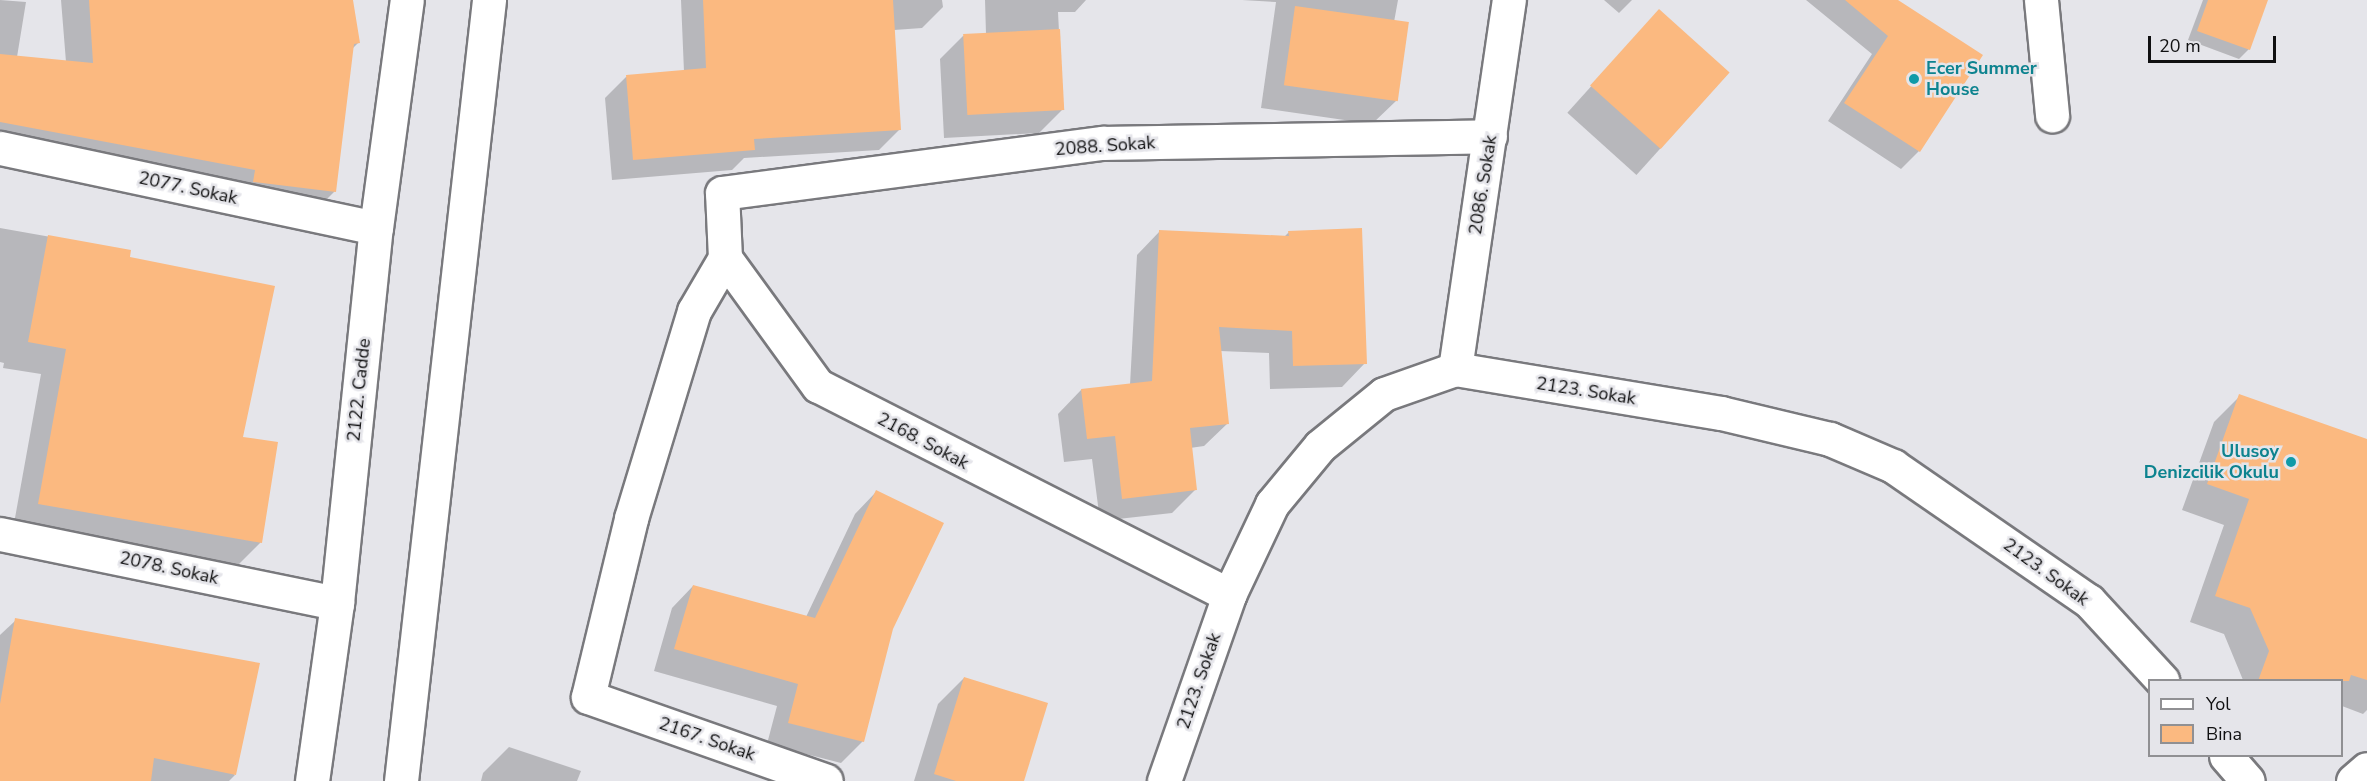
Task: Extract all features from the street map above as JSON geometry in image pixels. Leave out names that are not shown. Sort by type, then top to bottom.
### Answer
[{"type":"main road","name":"2122. Cadde","points":[[312,781],[338,603],[376,228],[407,0]]},
{"type":"main road","points":[[401,781],[489,0]]},
{"type":"main road","name":"2086. Sokak","points":[[1455,369],[1509,0]]},
{"type":"main road","points":[[2041,0],[2052,115]]},
{"type":"main road","name":"2088. Sokak","points":[[725,258],[722,193],[1104,143],[1490,136]]},
{"type":"main road","name":"2077. Sokak","points":[[0,148],[376,228]]},
{"type":"main road","name":"2168. Sokak","points":[[725,258],[818,386],[1229,595]]},
{"type":"main road","name":"2167. Sokak","points":[[725,258],[694,311],[631,519],[588,697],[826,781]]},
{"type":"main road","name":"2123. Sokak","points":[[1164,781],[1229,595],[1272,504],[1320,446],[1384,394],[1455,369],[1722,413],[1830,439],[1893,466],[2089,601],[2160,679]]},
{"type":"main road","name":"2078. Sokak","points":[[0,534],[338,603]]},
{"type":"main road","points":[[2353,781],[2367,769]]},
{"type":"building","points":[[89,0],[353,0],[360,43],[354,44],[336,192],[253,182],[255,170],[0,122],[0,54],[93,63]]},
{"type":"building","points":[[703,0],[893,0],[901,130],[754,139],[755,150],[633,160],[626,75],[706,68]]},
{"type":"building","name":"Ecer Summer House","points":[[1845,0],[1898,0],[1983,55],[1920,152],[1844,103],[1888,36]]},
{"type":"building","points":[[2208,0],[2268,0],[2250,50],[2197,31]]},
{"type":"building","points":[[1295,6],[1409,22],[1398,101],[1284,85]]},
{"type":"building","points":[[1659,9],[1730,73],[1661,149],[1590,86]]},
{"type":"building","points":[[1060,29],[1064,110],[967,115],[963,34]]},
{"type":"building","points":[[1362,228],[1367,364],[1293,366],[1292,331],[1219,327],[1229,424],[1190,428],[1197,490],[1122,499],[1115,436],[1087,439],[1081,389],[1152,381],[1159,230],[1289,236],[1288,231]]},
{"type":"building","points":[[48,235],[131,250],[130,257],[275,286],[243,437],[278,442],[262,543],[38,504],[66,349],[28,342]]},
{"type":"building","points":[[2239,394],[2367,439],[2367,680],[2351,675],[2349,681],[2343,681],[2343,679],[2259,679],[2269,651],[2250,608],[2215,596],[2249,499],[2207,484]]},
{"type":"building","points":[[876,490],[944,523],[893,629],[864,742],[788,723],[798,684],[674,649],[693,585],[815,618]]},
{"type":"building","points":[[15,618],[260,663],[236,775],[154,758],[151,781],[0,781],[0,704]]},
{"type":"building","points":[[964,677],[1048,703],[1024,781],[956,781],[934,774]]},
{"type":"place","name":"Ecer Summer House","points":[[1914,79]]},
{"type":"place","name":"Ulusoy Denizcilik Okulu","points":[[2291,462]]}]
